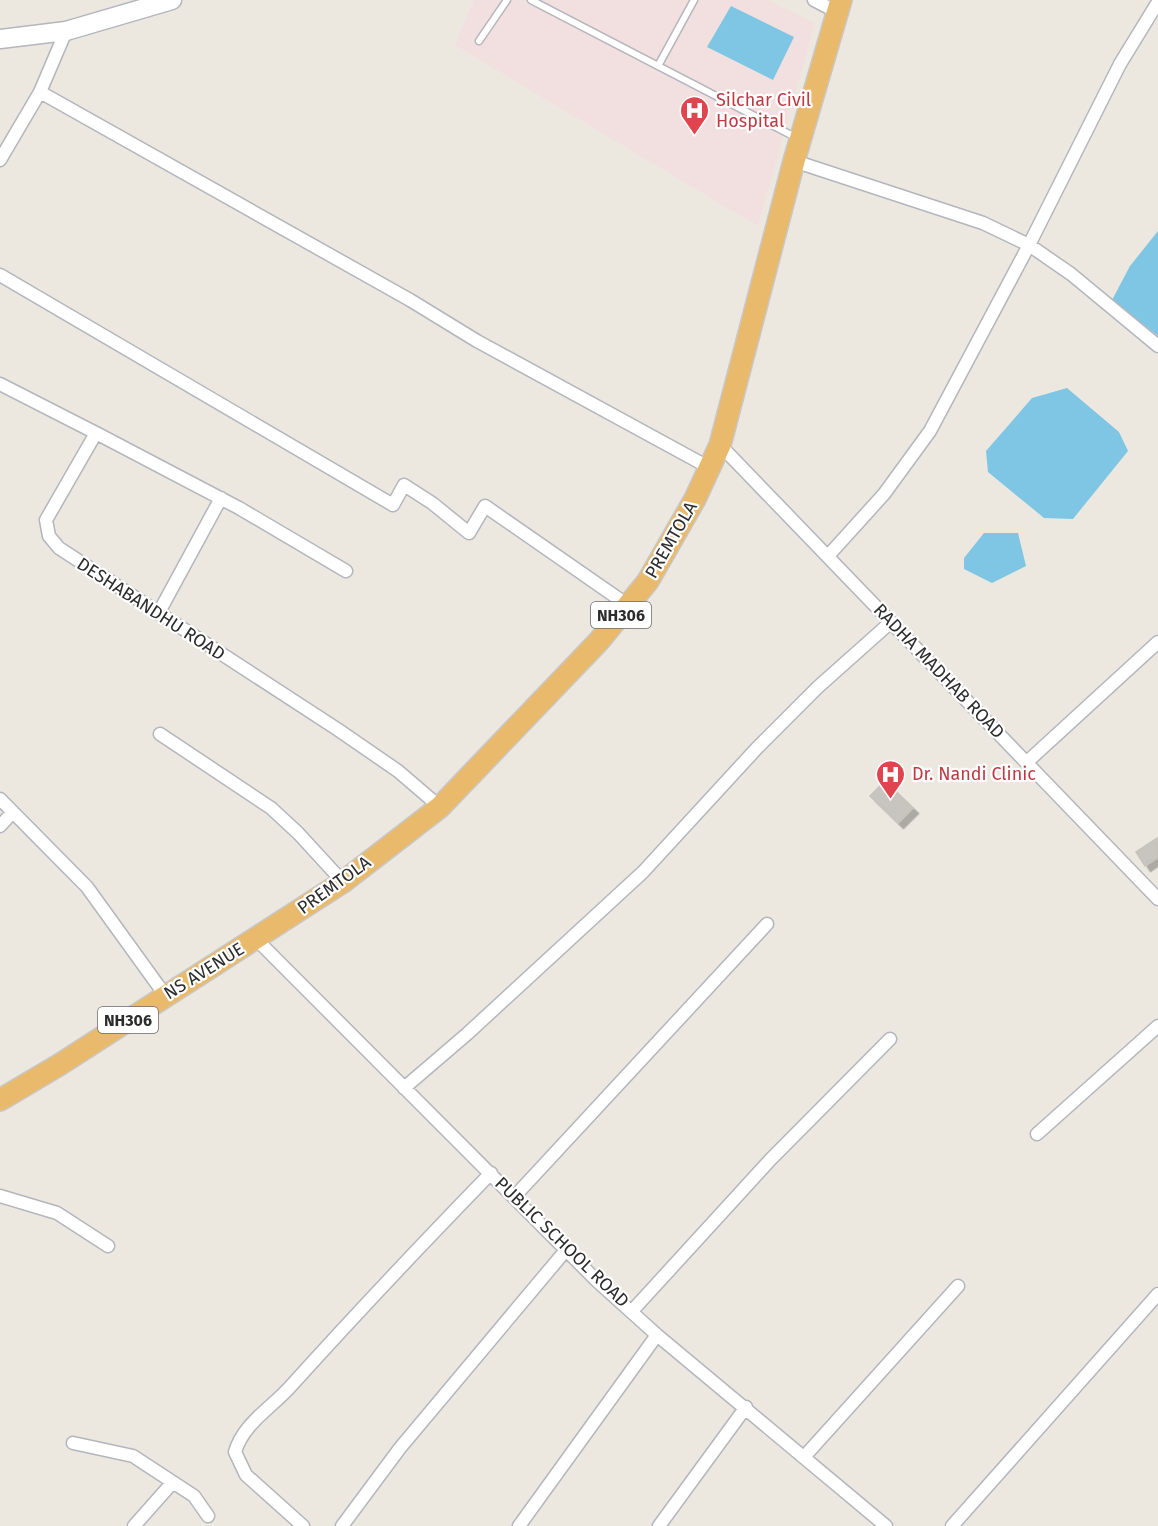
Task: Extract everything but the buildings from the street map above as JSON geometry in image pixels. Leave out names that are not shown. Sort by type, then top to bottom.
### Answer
[{"type":"highway","name":"NH306","points":[[794,161],[839,6]]},
{"type":"highway","name":"PREMTOLA","points":[[256,939],[343,882],[440,807],[552,691],[629,606],[665,552],[710,468],[720,444],[794,161]]},
{"type":"highway","name":"NS AVENUE","points":[[0,1100],[256,939]]},
{"type":"main road","points":[[0,39],[66,31],[172,0]]},
{"type":"street","points":[[814,0],[839,6]]},
{"type":"street","points":[[828,556],[884,494],[930,431],[1029,245],[1120,64],[1158,2]]},
{"type":"street","points":[[0,160],[40,92],[66,31]]},
{"type":"street","points":[[40,92],[410,300],[477,341],[710,468]]},
{"type":"street","points":[[794,161],[983,223],[1029,245],[1071,274],[1158,346]]},
{"type":"street","points":[[0,275],[393,505],[404,485],[432,503],[469,533],[485,507],[629,606]]},
{"type":"street","points":[[0,384],[221,498],[346,571]]},
{"type":"street","name":"DESHABANDHU ROAD","points":[[96,433],[49,511],[45,528],[59,548],[346,735],[398,771],[440,807]]},
{"type":"street","name":"RADHA MADHAB ROAD","points":[[720,444],[1158,899]]},
{"type":"street","points":[[158,614],[221,498]]},
{"type":"street","points":[[404,1088],[467,1034],[627,888],[757,748],[818,687],[891,622]]},
{"type":"street","points":[[1027,762],[1158,642]]},
{"type":"street","points":[[160,734],[271,808],[298,833],[343,882]]},
{"type":"street","points":[[0,799],[87,887],[165,995]]},
{"type":"street","points":[[0,826],[13,812]]},
{"type":"street","points":[[515,1196],[767,924]]},
{"type":"street","name":"PUBLIC SCHOOL ROAD","points":[[256,939],[515,1196],[566,1250],[657,1335],[886,1526]]},
{"type":"street","points":[[1037,1134],[1158,1026]]},
{"type":"street","points":[[632,1311],[771,1159],[890,1039]]},
{"type":"street","points":[[303,1526],[246,1475],[237,1461],[235,1452],[242,1434],[288,1389],[410,1256],[491,1173]]},
{"type":"street","points":[[0,1196],[57,1213],[108,1246]]},
{"type":"street","points":[[342,1526],[400,1448],[566,1250]]},
{"type":"street","points":[[804,1456],[958,1286]]},
{"type":"street","points":[[952,1526],[1158,1294]]},
{"type":"street","points":[[519,1526],[657,1335]]},
{"type":"street","points":[[659,1526],[746,1407]]},
{"type":"street","points":[[73,1443],[133,1456],[194,1496],[208,1516]]},
{"type":"street","points":[[134,1526],[173,1482]]},
{"type":"lane","points":[[479,41],[507,0]]},
{"type":"lane","points":[[531,0],[800,140]]},
{"type":"lane","points":[[658,66],[694,0]]},
{"type":"shaded area","name":"Silchar Civil Hospital","points":[[474,0],[768,0],[815,23],[758,226],[455,45]]},
{"type":"water","points":[[731,6],[794,37],[773,80],[707,47]]},
{"type":"water","points":[[1158,231],[1158,336],[1112,300],[1130,266]]},
{"type":"water","points":[[1067,388],[1119,432],[1128,451],[1073,519],[1044,518],[988,472],[986,451],[1032,398]]},
{"type":"water","points":[[984,533],[1018,533],[1026,566],[992,583],[964,569],[964,558]]},
{"type":"place","name":"Silchar Civil Hospital","points":[[695,136]]},
{"type":"place","name":"Dr. Nandi Clinic","points":[[891,800]]}]
